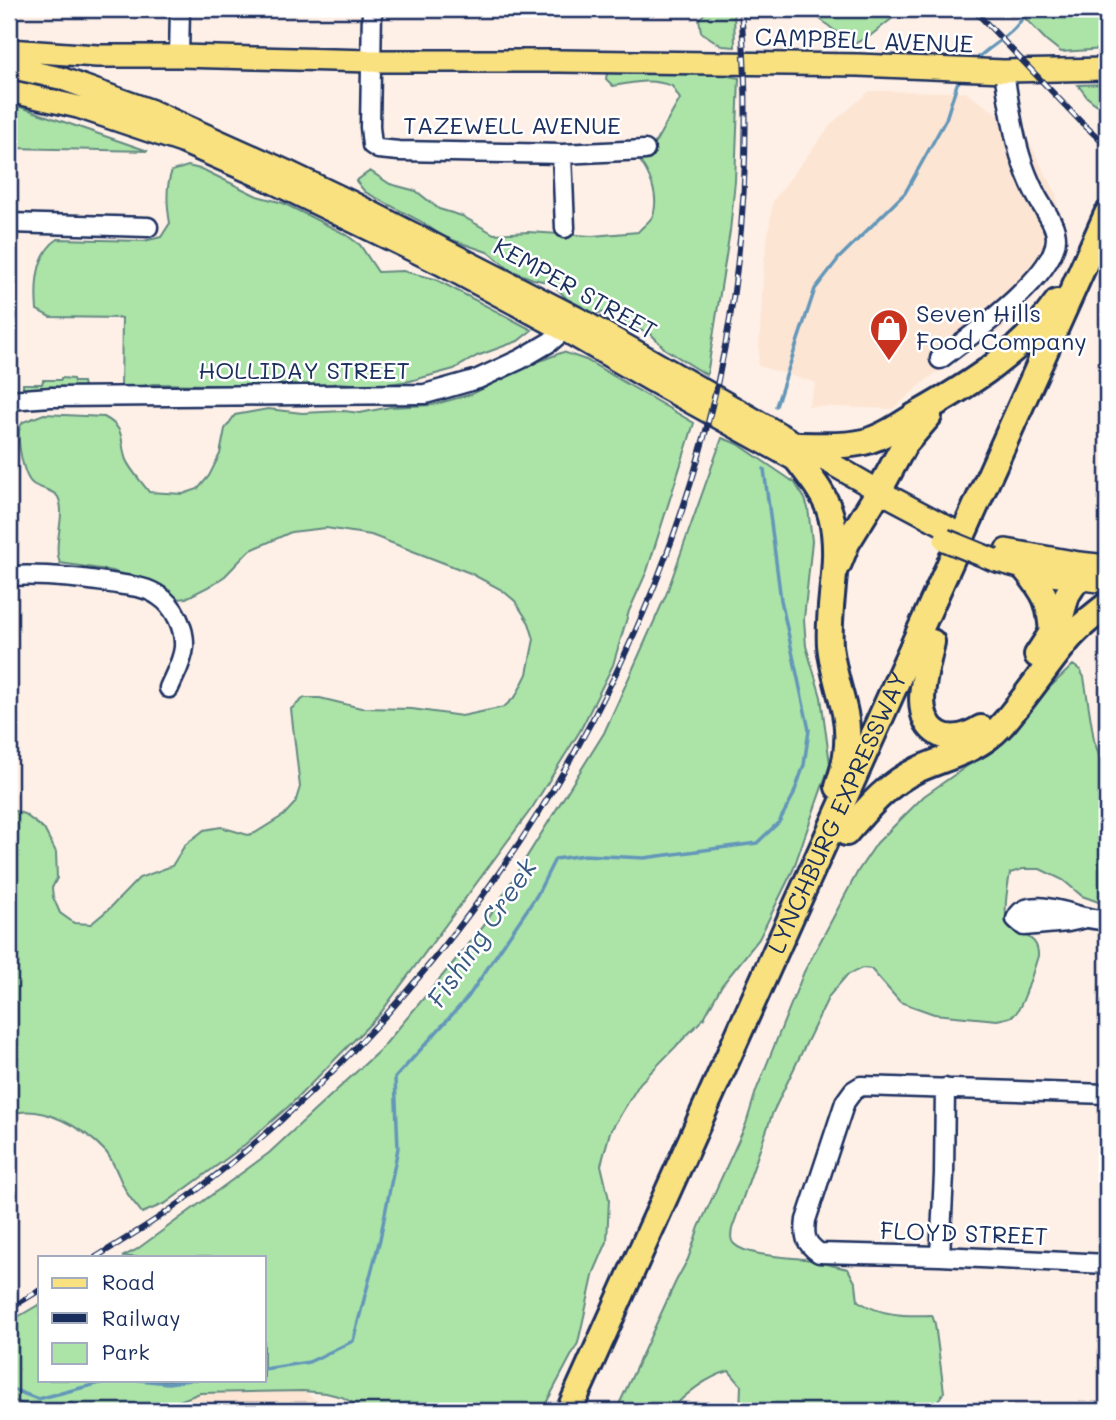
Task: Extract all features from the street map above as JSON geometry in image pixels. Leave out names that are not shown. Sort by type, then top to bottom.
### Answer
[{"type":"highway","name":"LYNCHBURG EXPRESSWAY","points":[[585,1411],[932,642],[1098,253],[1107,214]]},
{"type":"highway","name":"LYNCHBURG EXPRESSWAY","points":[[569,1411],[810,876],[1098,253]]},
{"type":"highway","points":[[810,876],[844,771],[847,743],[846,716],[830,645],[835,534],[831,513],[799,453],[847,446],[881,435],[989,369],[1038,327],[1098,253]]},
{"type":"highway","points":[[834,574],[847,543],[904,445],[947,397]]},
{"type":"highway","points":[[1026,570],[1043,590],[1058,638]]},
{"type":"highway","points":[[846,833],[878,797],[898,781],[916,770],[970,748],[990,736],[1006,720],[1046,670],[1058,638],[1078,602],[1078,571]]},
{"type":"highway","points":[[932,642],[922,694],[922,709],[926,722],[943,736],[951,738],[971,734],[995,714],[1058,638],[1107,605]]},
{"type":"main road","name":"CAMPBELL AVENUE","points":[[9,50],[74,55],[371,61],[858,65],[996,71],[1107,69]]},
{"type":"main road","points":[[9,91],[52,101],[66,65],[74,55]]},
{"type":"main road","name":"KEMPER STREET","points":[[9,67],[60,78],[152,111],[286,171],[443,248],[574,325],[654,382],[799,453],[947,535],[996,554],[1026,570],[1044,574],[1107,565]]},
{"type":"main road","name":"KEMPER STREET","points":[[52,101],[182,142],[574,325]]},
{"type":"main road","name":"KEMPER STREET","points":[[996,554],[1019,554],[1107,582]]},
{"type":"street","points":[[179,56],[180,9]]},
{"type":"street","points":[[371,61],[372,9]]},
{"type":"street","name":"TAZEWELL AVENUE","points":[[371,61],[370,127],[372,145],[378,149],[562,154],[645,150]]},
{"type":"street","points":[[940,359],[1024,290],[1045,266],[1053,253],[1056,240],[1055,228],[1035,193],[1020,157],[1011,116],[996,71]]},
{"type":"street","points":[[562,154],[565,228]]},
{"type":"street","points":[[9,223],[148,227]]},
{"type":"street","name":"HOLLIDAY STREET","points":[[9,400],[51,397],[425,394],[478,379],[521,359],[574,325]]},
{"type":"street","points":[[9,576],[39,575],[87,579],[143,588],[160,596],[173,611],[182,628],[184,649],[169,688]]},
{"type":"street","points":[[1086,918],[1107,921]]},
{"type":"street","name":"FLOYD STREET","points":[[945,1088],[861,1086],[853,1091],[845,1102],[806,1220],[804,1233],[810,1246],[819,1253],[1107,1264]]},
{"type":"street","points":[[940,1256],[945,1088],[1107,1094]]},
{"type":"shaded area","points":[[870,91],[965,92],[1024,132],[1056,193],[1064,259],[1008,325],[930,377],[893,409],[808,406],[816,383],[758,366],[764,262],[773,201],[832,123]]},
{"type":"shaded area","points":[[303,1391],[332,1411],[153,1411],[200,1393]]},
{"type":"green space","points":[[708,9],[734,9],[735,47],[722,46],[701,32],[699,19]]},
{"type":"green space","points":[[808,9],[904,9],[870,36],[856,43],[841,36]]},
{"type":"green space","points":[[1016,9],[1107,9],[1107,47],[1061,52]]},
{"type":"green space","points":[[607,73],[712,73],[739,78],[730,231],[707,375],[665,349],[650,333],[628,327],[620,312],[594,313],[567,299],[552,283],[510,270],[490,253],[444,237],[365,192],[356,181],[370,171],[390,184],[416,191],[439,209],[462,216],[494,234],[528,232],[592,236],[638,232],[652,217],[655,200],[649,177],[637,157],[652,148],[680,99],[672,86],[657,82],[613,86],[606,79]]},
{"type":"green space","points":[[1107,84],[1107,113],[1087,97],[1078,85]]},
{"type":"green space","points":[[9,103],[148,151],[9,148]]},
{"type":"green space","points":[[188,166],[204,170],[257,196],[283,203],[345,234],[360,245],[378,272],[403,271],[435,279],[532,330],[518,341],[477,356],[454,369],[410,381],[375,386],[339,383],[313,387],[153,384],[121,388],[122,318],[50,317],[37,310],[36,291],[41,261],[58,239],[144,241],[161,237],[170,223],[167,203],[172,171]]},
{"type":"green space","points":[[563,352],[586,360],[694,423],[647,571],[629,611],[613,665],[580,731],[532,808],[379,1015],[289,1106],[241,1148],[166,1203],[142,1213],[128,1194],[109,1156],[97,1143],[75,1127],[48,1115],[21,1112],[9,1115],[9,809],[24,814],[44,829],[56,852],[57,878],[52,888],[60,913],[74,923],[91,924],[139,878],[172,866],[185,845],[204,830],[221,827],[248,835],[284,815],[295,803],[300,787],[291,709],[304,698],[320,698],[361,708],[412,709],[462,716],[504,707],[516,696],[527,674],[534,639],[529,623],[515,601],[502,590],[470,573],[371,535],[326,528],[291,532],[249,551],[225,576],[210,586],[178,599],[113,571],[60,563],[58,547],[61,512],[58,497],[33,484],[26,475],[19,444],[20,427],[23,422],[44,414],[104,417],[119,431],[126,460],[149,492],[183,494],[198,489],[209,476],[220,454],[225,429],[235,415],[268,409],[302,413],[360,413],[390,407],[432,405],[472,394]]},
{"type":"green space","points":[[61,378],[83,382],[85,391],[26,393],[23,390],[23,384],[42,384],[43,380]]},
{"type":"green space","points":[[722,438],[738,444],[795,483],[808,508],[812,541],[804,619],[806,646],[821,697],[830,764],[793,870],[759,939],[722,985],[704,1018],[640,1083],[610,1132],[601,1165],[609,1199],[607,1242],[594,1272],[578,1343],[545,1405],[538,1411],[367,1411],[342,1397],[303,1391],[200,1393],[153,1411],[87,1411],[72,1403],[29,1406],[9,1399],[9,1322],[38,1305],[38,1382],[266,1382],[266,1256],[124,1256],[269,1153],[382,1048],[483,927],[604,733],[666,595]]},
{"type":"green space","points":[[1073,665],[1084,677],[1094,740],[1107,775],[1107,905],[1082,896],[1063,880],[1040,869],[1023,869],[1010,873],[1007,919],[1035,943],[1038,956],[1021,1005],[1014,1015],[1008,1018],[997,1020],[934,1014],[900,1002],[871,969],[862,968],[847,975],[829,996],[773,1112],[732,1229],[733,1242],[748,1251],[805,1259],[848,1269],[856,1284],[858,1301],[876,1310],[894,1314],[932,1315],[944,1392],[934,1406],[922,1411],[740,1411],[741,1385],[729,1371],[697,1387],[670,1411],[616,1411],[688,1259],[699,1227],[746,1124],[756,1091],[804,972],[858,871],[877,843],[924,796],[1013,734],[1049,688]]},
{"type":"waterway","name":"Fishing Creek","points":[[975,61],[1018,25],[1026,9]]},
{"type":"waterway","name":"Fishing Creek","points":[[776,406],[815,289],[839,258],[905,193],[946,119],[957,84],[962,78]]},
{"type":"waterway","name":"Fishing Creek","points":[[266,1369],[309,1362],[353,1341],[380,1239],[398,1148],[395,1078],[468,997],[537,895],[555,859],[585,855],[644,858],[757,843],[779,822],[793,796],[804,765],[809,730],[781,600],[764,469]]},
{"type":"waterway","name":"Fishing Creek","points":[[9,1388],[38,1399],[104,1382]]},
{"type":"waterway","name":"Fishing Creek","points":[[158,1382],[175,1382]]},
{"type":"railway","points":[[98,1256],[163,1215],[201,1187],[297,1106],[386,1015],[467,917],[540,811],[603,700],[655,584],[697,464],[726,341],[738,259],[744,176],[745,92],[741,9]]},
{"type":"railway","points":[[973,9],[1107,146]]},
{"type":"railway","points":[[9,1309],[38,1291]]},
{"type":"place","name":"Seven Hills Food Company","points":[[889,362]]}]
